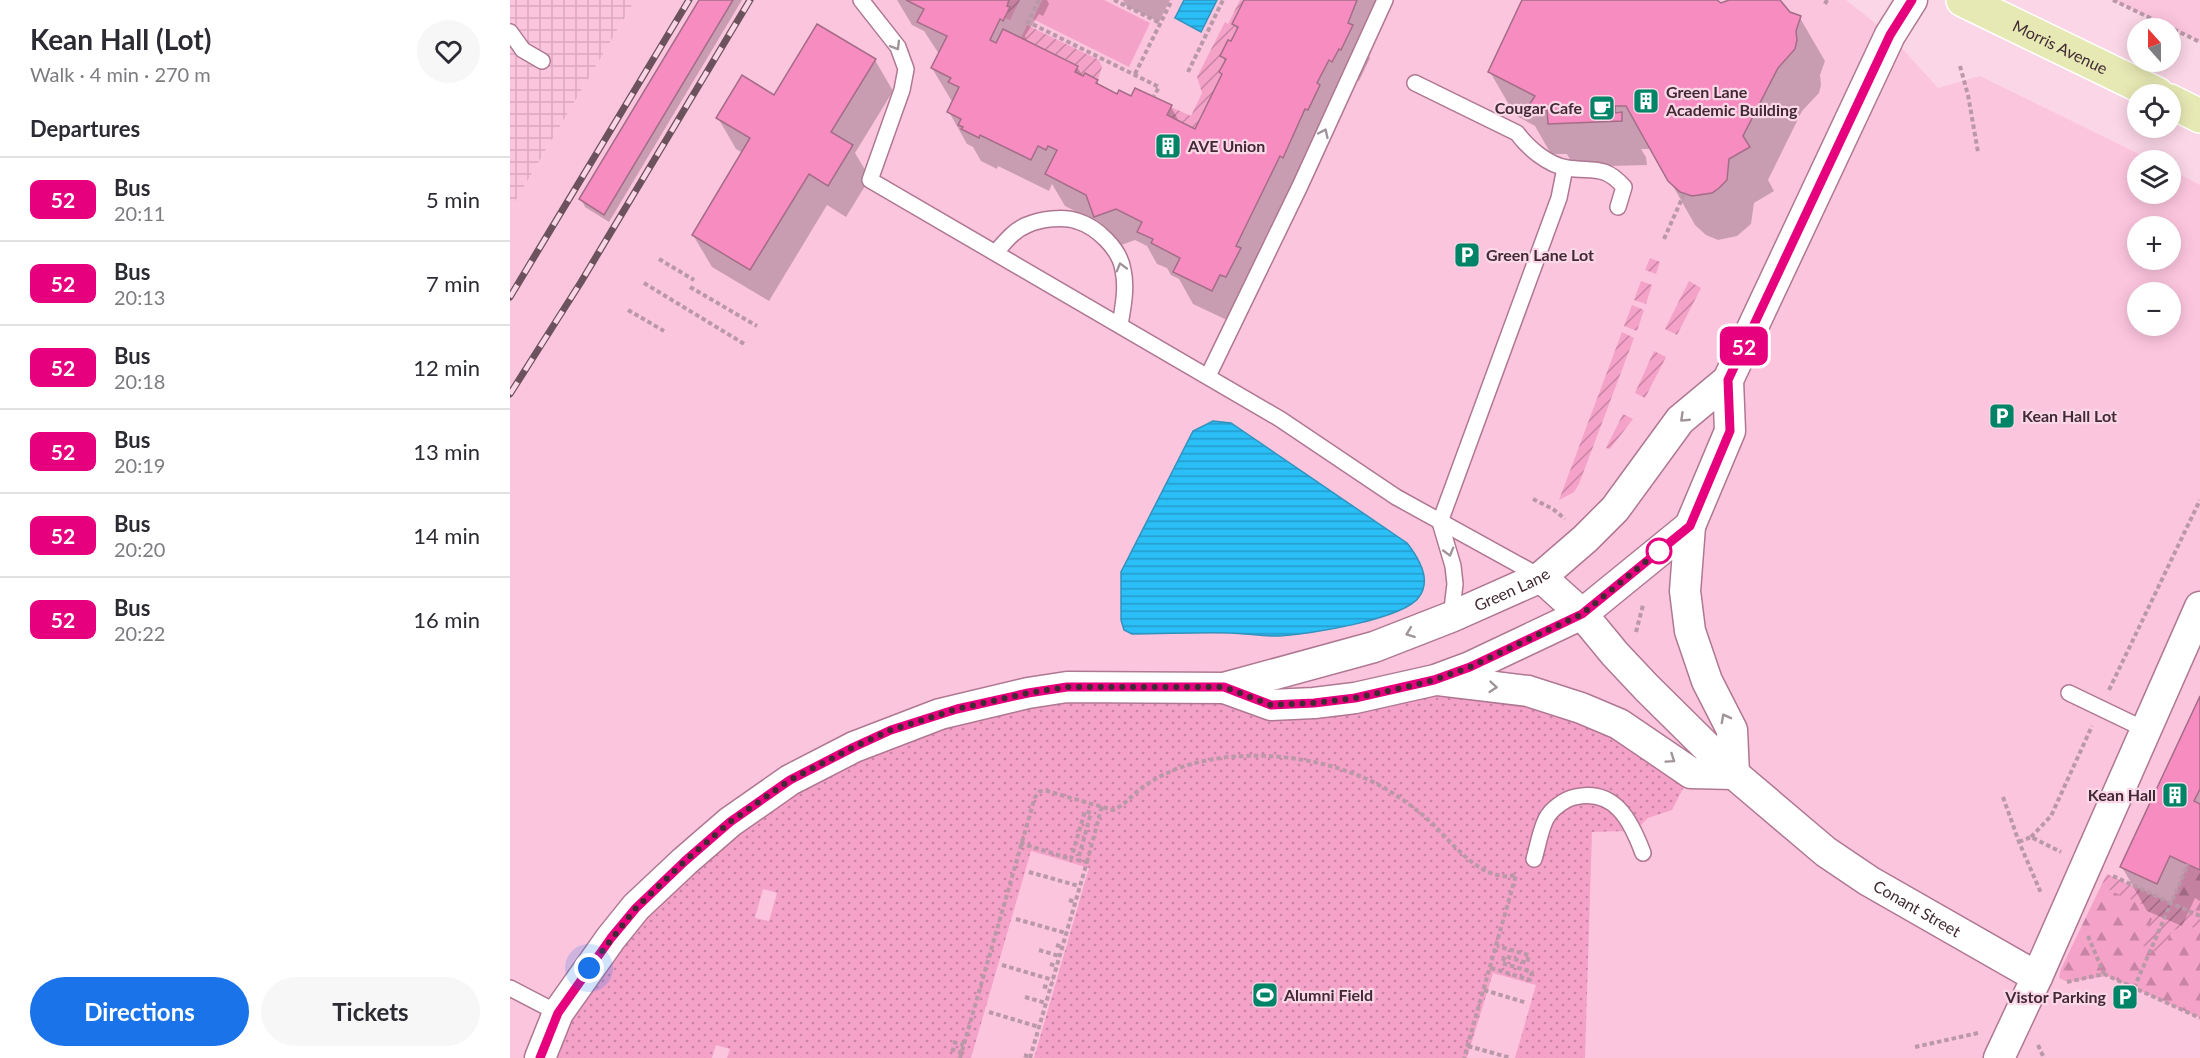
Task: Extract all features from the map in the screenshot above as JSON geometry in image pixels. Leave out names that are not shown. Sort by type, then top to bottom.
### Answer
[{"type":"main road","name":"Morris Avenue","points":[[1963,0],[2136,84]]},
{"type":"main road","points":[[2181,106],[2200,116]]},
{"type":"street","name":"Green Lane","points":[[540,1058],[558,1013],[611,938],[636,908],[730,822],[790,780],[854,747],[891,730],[940,714],[1028,693],[1067,687],[1224,687],[1374,647],[1451,617],[1541,577],[1615,509],[1680,420],[1728,380],[1890,35],[1912,0]]},
{"type":"street","name":"Green Lane","points":[[1224,687],[1271,705],[1355,698],[1434,680],[1470,667],[1582,614],[1690,526],[1730,431],[1728,380]]},
{"type":"street","points":[[1434,680],[1528,691],[1581,708],[1619,724],[1691,773],[1734,774],[1732,730],[1707,681],[1690,631],[1685,591],[1690,526]]},
{"type":"street","name":"Conant Street","points":[[1541,577],[1582,614],[1647,688],[1734,774],[1834,858],[1869,881],[2048,978]]},
{"type":"street","points":[[1999,1058],[2048,978],[2146,730],[2200,607]]},
{"type":"lane","points":[[1208,376],[1300,186],[1386,0]]},
{"type":"lane","points":[[868,4],[898,47],[906,69],[902,90],[870,180],[1280,419],[1396,497],[1541,577]]},
{"type":"lane","points":[[510,32],[523,50],[542,62]]},
{"type":"lane","points":[[1415,83],[1516,133],[1525,144],[1543,157],[1565,168],[1593,168],[1616,177],[1624,187],[1618,207]]},
{"type":"lane","points":[[1451,617],[1455,584],[1453,566],[1440,522],[1559,198],[1565,168]]},
{"type":"lane","points":[[996,252],[1009,237],[1027,225],[1049,219],[1077,220],[1097,232],[1113,247],[1123,268],[1125,295],[1120,325]]},
{"type":"lane","points":[[2070,693],[2146,730]]},
{"type":"lane","points":[[1534,859],[1547,818],[1570,798],[1585,795],[1600,796],[1612,802],[1621,811],[1635,831],[1643,853]]},
{"type":"lane","points":[[510,988],[558,1013]]},
{"type":"path","points":[[1039,0],[1028,22],[1160,87],[1154,96]]},
{"type":"path","points":[[1114,0],[1160,23]]},
{"type":"path","points":[[1135,74],[1172,0]]},
{"type":"path","points":[[1188,72],[1223,0]]},
{"type":"path","points":[[2113,0],[2200,42]]},
{"type":"path","points":[[1960,66],[1968,95],[1978,152]]},
{"type":"path","points":[[1664,239],[1684,194]]},
{"type":"path","points":[[659,259],[694,280]]},
{"type":"path","points":[[644,283],[746,345]]},
{"type":"path","points":[[690,286],[757,326]]},
{"type":"path","points":[[628,310],[664,331]]},
{"type":"path","points":[[1533,499],[1553,509],[1585,538]]},
{"type":"path","points":[[2019,843],[2031,837],[2052,816],[2100,708],[2200,500]]},
{"type":"path","points":[[1634,636],[1644,601]]},
{"type":"path","points":[[951,1049],[961,1055],[1031,804],[1040,791],[1113,810],[1145,785],[1188,765],[1215,759],[1277,757],[1316,763],[1362,777],[1424,815],[1468,860],[1505,877],[1516,874],[1477,1022],[1468,1046],[1468,1053],[1464,1058]]},
{"type":"path","points":[[2003,797],[2019,843],[2044,898]]},
{"type":"path","points":[[1024,1055],[1030,1058],[1032,1041],[1039,1027],[1053,980],[1102,806]]},
{"type":"path","points":[[1020,843],[1071,859],[1085,811],[1091,813],[1078,860],[1087,862]]},
{"type":"path","points":[[2031,837],[2067,855]]},
{"type":"path","points":[[2134,988],[2188,864]]},
{"type":"path","points":[[1029,872],[1079,886]]},
{"type":"path","points":[[2107,874],[2200,916]]},
{"type":"path","points":[[1069,900],[1075,902]]},
{"type":"path","points":[[1065,916],[1070,917]]},
{"type":"path","points":[[1016,919],[1066,933]]},
{"type":"path","points":[[2087,934],[2104,974]]},
{"type":"path","points":[[1056,945],[1062,947]]},
{"type":"path","points":[[1491,968],[1530,980],[1532,972],[1502,963],[1505,956],[1527,963],[1529,955],[1497,946]]},
{"type":"path","points":[[1039,950],[1059,956]]},
{"type":"path","points":[[1050,964],[1056,966]]},
{"type":"path","points":[[1002,965],[1053,980]]},
{"type":"path","points":[[2048,978],[2067,982],[2104,974],[2200,1018]]},
{"type":"path","points":[[1043,986],[1050,988]]},
{"type":"path","points":[[1484,990],[1527,1004]]},
{"type":"path","points":[[1025,997],[1046,1003]]},
{"type":"path","points":[[989,1012],[1039,1027]]},
{"type":"path","points":[[1915,1047],[1982,1031]]},
{"type":"path","points":[[953,1042],[964,1045]]},
{"type":"path","points":[[1468,1046],[1511,1058]]},
{"type":"shaded area","points":[[510,0],[635,0],[510,210]]},
{"type":"shaded area","points":[[635,0],[1846,0],[1890,35],[1938,88],[1980,76],[2131,150],[2127,150],[2127,204],[2181,204],[2181,175],[2200,185],[2200,1058],[510,1058],[510,210]]},
{"type":"shaded area","points":[[2113,0],[2200,0],[2200,42],[2181,33],[2181,18],[2150,18]]},
{"type":"green space","points":[[1009,0],[1020,0],[1010,20],[1005,18],[1010,8],[1007,6]]},
{"type":"green space","points":[[1042,0],[1104,0],[1150,23],[1129,67],[1033,19]]},
{"type":"green space","points":[[1240,0],[1244,0],[1232,24],[1238,27],[1220,56],[1226,59],[1220,72],[1222,74],[1195,129],[1167,115],[1171,107],[1191,116],[1202,93],[1197,77],[1225,22],[1228,24]]},
{"type":"green space","points":[[1027,25],[1099,60],[1102,67],[1098,80],[1085,73],[1083,76],[1075,72],[1078,65],[1021,38]]},
{"type":"green space","points":[[1650,258],[1660,262],[1656,274],[1645,270]]},
{"type":"green space","points":[[1641,281],[1652,285],[1646,304],[1634,300]]},
{"type":"green space","points":[[1689,281],[1701,288],[1677,335],[1665,329]]},
{"type":"green space","points":[[1632,305],[1644,310],[1637,331],[1624,326]]},
{"type":"green space","points":[[1622,332],[1634,338],[1579,484],[1574,492],[1559,500]]},
{"type":"green space","points":[[1654,351],[1666,357],[1645,398],[1635,393]]},
{"type":"green space","points":[[1623,414],[1633,419],[1610,449],[1606,448]]},
{"type":"green space","points":[[1502,688],[1691,773],[1672,810],[1648,818],[1641,825],[1627,831],[1592,832],[1585,1058],[1515,1058],[1536,985],[1493,973],[1467,1058],[1034,1058],[1089,868],[1031,851],[971,1058],[727,1058],[730,1049],[716,1045],[712,1058],[538,1058],[589,968],[790,780],[1028,693],[1271,705]],"holes":[[[763,889],[777,893],[769,921],[755,918]]]},
{"type":"green space","points":[[2188,864],[2200,870],[2200,916],[2171,903]]},
{"type":"green space","points":[[2107,874],[2200,916],[2200,931],[2187,925],[2172,931],[2161,954],[2141,945],[2152,919],[2146,906],[2109,890],[2099,890]]},
{"type":"green space","points":[[2099,890],[2109,890],[2146,905],[2161,953],[2171,931],[2187,925],[2200,931],[2200,1018],[2107,976],[2068,982],[2059,978],[2061,969]]},
{"type":"water","points":[[1184,0],[1217,0],[1201,32],[1175,18]]},
{"type":"water","points":[[1213,421],[1231,423],[1407,543],[1419,562],[1424,576],[1423,590],[1419,597],[1410,605],[1375,619],[1292,635],[1132,634],[1124,630],[1121,620],[1121,572],[1193,431]]},
{"type":"building","points":[[699,0],[733,0],[604,215],[579,199]]},
{"type":"building","name":"AVE Union","points":[[906,0],[1009,0],[1007,6],[1010,7],[1003,21],[1000,19],[990,40],[996,43],[1003,29],[1078,66],[1075,72],[1083,76],[1085,73],[1098,80],[1096,83],[1117,94],[1119,90],[1131,96],[1135,88],[1172,105],[1167,115],[1195,129],[1222,74],[1219,72],[1226,59],[1220,56],[1238,27],[1232,24],[1244,0],[1357,0],[1348,23],[1353,25],[1341,50],[1339,49],[1332,62],[1329,60],[1317,83],[1320,85],[1308,110],[1305,109],[1283,158],[1280,156],[1236,246],[1241,248],[1226,277],[1220,275],[1212,291],[1173,272],[1180,258],[1151,243],[1153,239],[1137,232],[1142,222],[1116,209],[1094,217],[1086,195],[1045,174],[1057,150],[1048,146],[1046,150],[1038,146],[1031,160],[980,135],[979,138],[961,129],[963,127],[958,125],[961,119],[947,112],[959,87],[948,82],[951,78],[931,68],[947,36],[917,22],[924,9]]},
{"type":"building","name":"Green Lane Academic Building","points":[[1522,0],[1717,0],[1721,3],[1729,0],[1780,0],[1790,12],[1801,16],[1796,31],[1795,49],[1778,68],[1743,136],[1750,147],[1729,159],[1727,180],[1719,188],[1712,193],[1692,196],[1680,192],[1668,181],[1626,106],[1615,106],[1615,113],[1622,112],[1622,121],[1548,124],[1547,110],[1525,111],[1535,96],[1488,72]]},
{"type":"building","points":[[817,24],[876,59],[831,132],[853,145],[828,186],[809,174],[750,270],[692,235],[750,138],[716,118],[742,75],[774,95]]},
{"type":"building","name":"Kean Hall","points":[[2200,696],[2200,789],[2194,801],[2200,804],[2200,870],[2170,856],[2157,884],[2120,867]]},
{"type":"railway","points":[[510,297],[689,0]]},
{"type":"railway","points":[[510,394],[581,282],[750,0]]},
{"type":"bus line","name":"52","points":[[540,1058],[558,1013],[611,938],[636,908],[685,861],[730,822],[790,780],[891,730],[957,709],[1067,687],[1224,687],[1271,705],[1355,698],[1434,680],[1470,667],[1582,614],[1690,526],[1730,431],[1728,380],[1890,35],[1912,0]]},
{"type":"place","name":"Green Lane Academic Building","points":[[1646,101]]},
{"type":"place","name":"Cougar Cafe","points":[[1602,108]]},
{"type":"place","name":"AVE Union","points":[[1168,146]]},
{"type":"place","name":"Green Lane Lot","points":[[1467,255]]},
{"type":"place","name":"Kean Hall Lot","points":[[2002,416]]},
{"type":"place","name":"Kean Hall","points":[[2175,795]]},
{"type":"place","name":"Alumni Field","points":[[1265,995]]},
{"type":"place","name":"Vistor Parking","points":[[2125,997]]},
{"type":"route","points":[[589,968],[636,908],[730,822],[790,780],[891,730],[957,709],[1067,687],[1224,687],[1271,705],[1355,698],[1415,685],[1470,667],[1582,614],[1659,551]]}]
